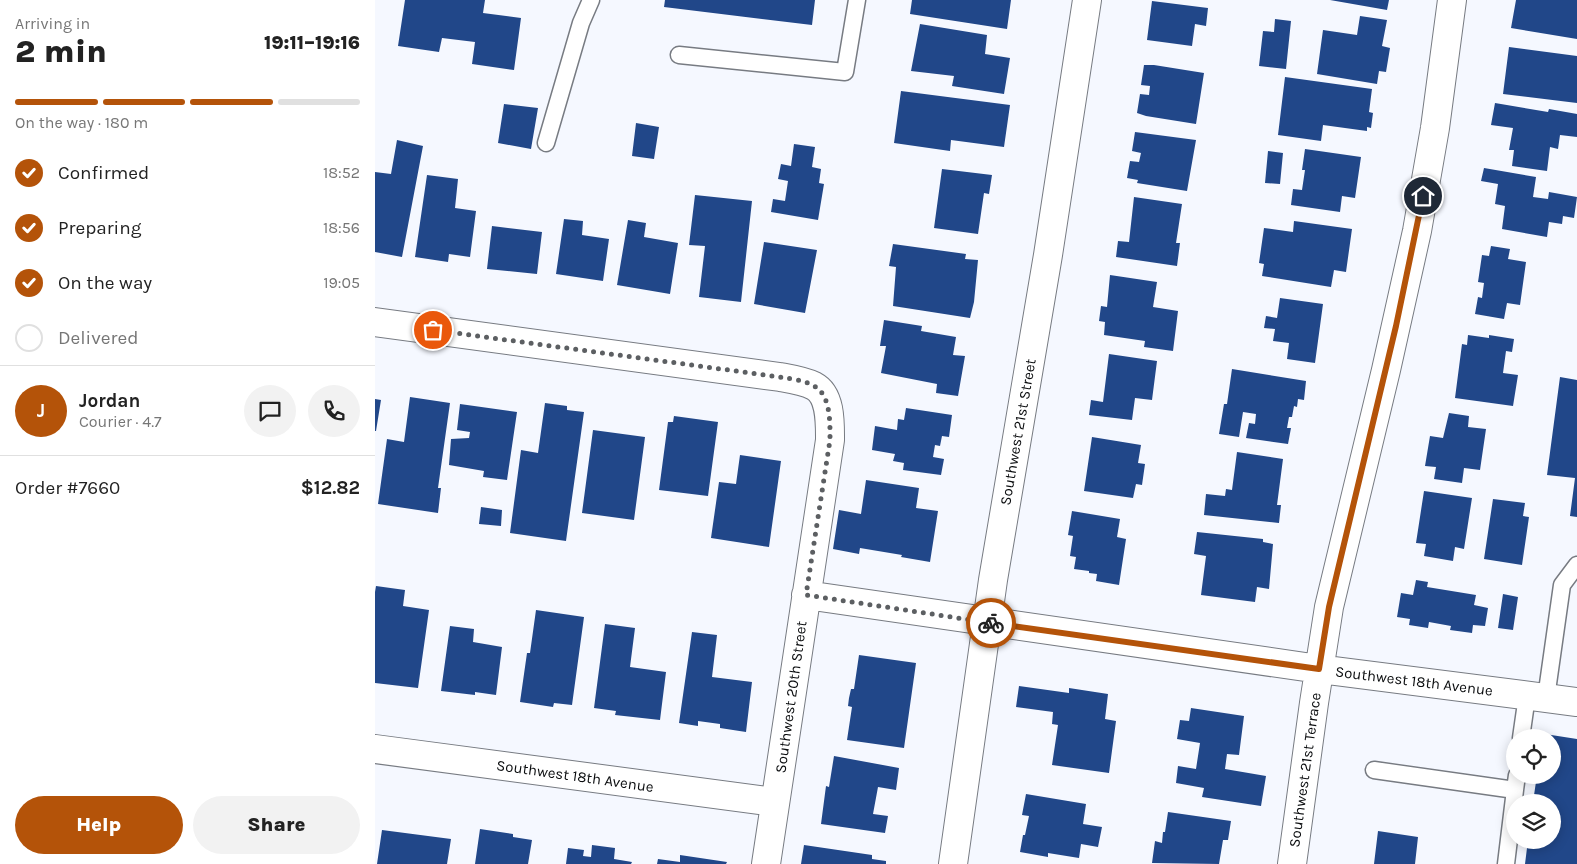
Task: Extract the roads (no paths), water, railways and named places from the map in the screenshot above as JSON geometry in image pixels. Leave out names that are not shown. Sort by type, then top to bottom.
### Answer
[{"type":"street","name":"Southwest 21st Street","points":[[953,864],[987,622],[1048,255],[1087,0]]},
{"type":"street","name":"Southwest 21st Terrace","points":[[1291,864],[1329,607],[1417,231],[1435,128],[1452,0]]},
{"type":"street","name":"Southwest 20th Street","points":[[375,322],[780,377],[814,386],[821,392],[827,404],[831,420],[830,440],[766,864]]},
{"type":"street","name":"Southwest 18th Avenue","points":[[806,595],[1319,669],[1577,702]]},
{"type":"street","name":"Southwest 18th Avenue","points":[[375,749],[775,802]]},
{"type":"lane","points":[[546,142],[581,23],[591,0]]},
{"type":"lane","points":[[679,55],[845,72],[857,0]]},
{"type":"lane","points":[[1524,729],[1536,697],[1562,585],[1577,565]]},
{"type":"lane","points":[[1374,770],[1506,782]]},
{"type":"lane","points":[[1506,864],[1516,784]]}]
